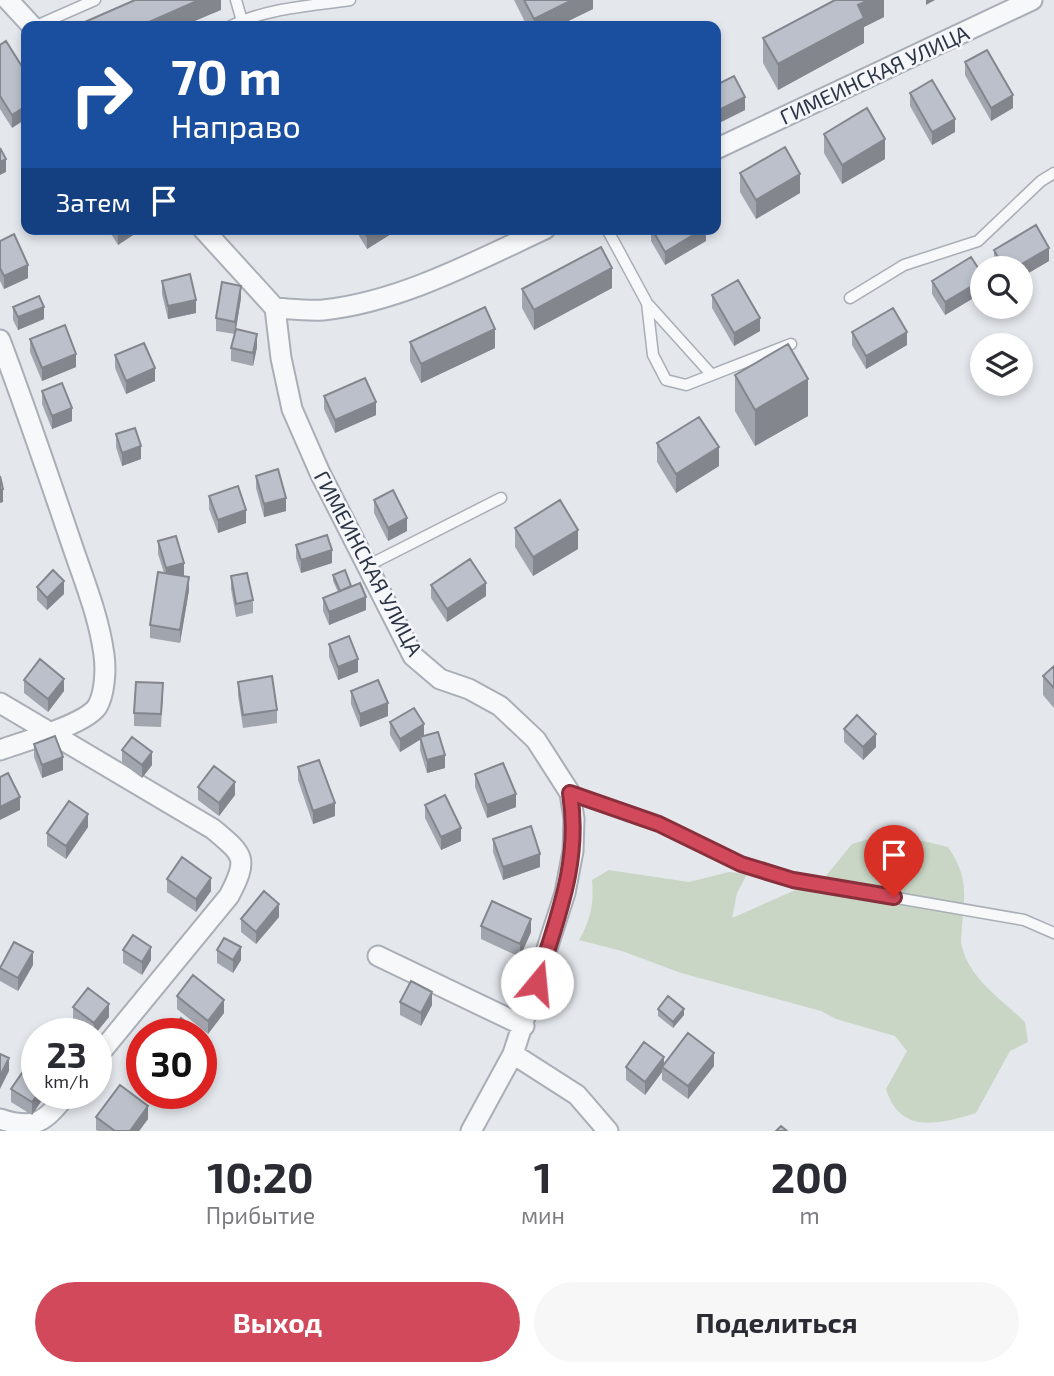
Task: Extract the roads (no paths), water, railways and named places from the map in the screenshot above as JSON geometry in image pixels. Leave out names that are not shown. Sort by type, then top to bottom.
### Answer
[{"type":"street","points":[[8,0],[29,21]]},
{"type":"street","name":"ГИМЕИНСКАЯ УЛИЦА","points":[[721,147],[1032,0]]},
{"type":"street","points":[[208,235],[275,308],[323,310],[361,303],[432,282],[532,235]]},
{"type":"street","name":"ГИМЕИНСКАЯ УЛИЦА","points":[[275,308],[281,358],[292,409],[320,472],[413,656],[440,678],[469,689],[500,706],[536,740],[570,793]]},
{"type":"street","points":[[0,340],[31,422],[95,615],[104,655],[104,680],[99,704],[91,713],[50,732],[0,750]]},
{"type":"street","points":[[0,704],[212,829],[236,849],[242,863],[240,875],[229,896],[112,1039]]},
{"type":"street","points":[[471,1131],[513,1054],[565,893],[573,851],[574,818],[570,793]]},
{"type":"street","points":[[378,956],[524,1026]]},
{"type":"street","points":[[513,1054],[577,1096],[608,1131]]},
{"type":"street","points":[[0,1119],[17,1128],[36,1126],[55,1109]]},
{"type":"lane","points":[[46,21],[95,0]]},
{"type":"lane","points":[[236,0],[242,21],[350,0]]},
{"type":"lane","points":[[850,298],[904,265],[978,241],[1041,181],[1054,173]]},
{"type":"lane","points":[[610,235],[647,303],[711,374]]},
{"type":"lane","points":[[647,303],[653,355],[666,380],[686,385],[791,344]]},
{"type":"lane","points":[[367,566],[501,498]]},
{"type":"lane","points":[[570,793],[659,824],[741,864],[793,880],[1024,920],[1054,933]]}]
